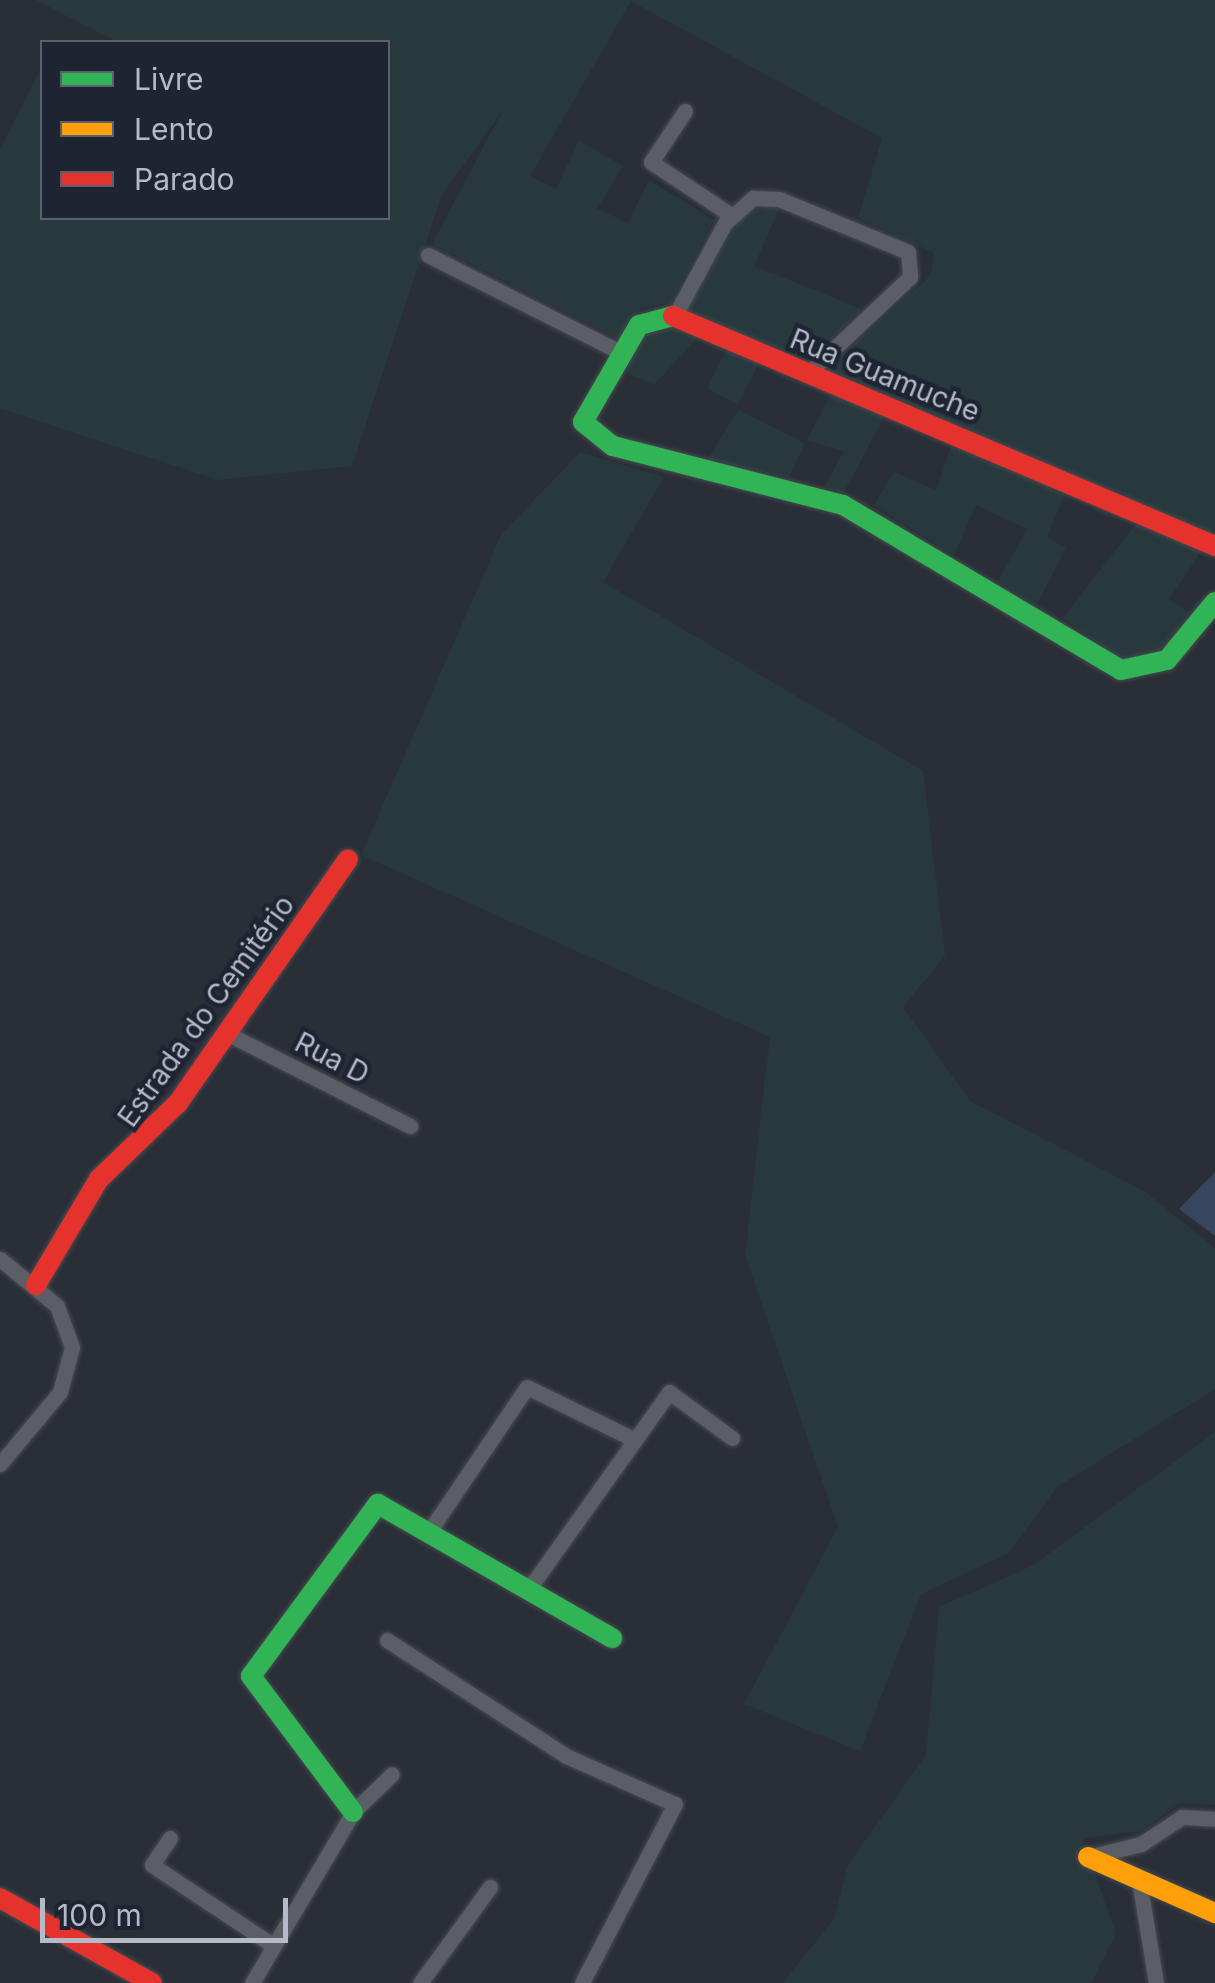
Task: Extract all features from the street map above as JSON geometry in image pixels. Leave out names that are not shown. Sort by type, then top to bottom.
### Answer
[{"type":"street","points":[[685,111],[651,162],[730,215]]},
{"type":"street","points":[[807,374],[910,277],[913,257],[779,199],[753,198],[730,215],[675,315],[647,318],[583,422],[613,446],[843,504],[1121,670],[1167,660],[1215,602]]},
{"type":"street","points":[[428,255],[622,354]]},
{"type":"street","name":"Rua Guamuche","points":[[675,315],[1215,546]]},
{"type":"street","name":"Estrada do Cemitério","points":[[36,1285],[98,1178],[139,1150],[230,1036],[348,859]]},
{"type":"street","name":"Rua D","points":[[230,1036],[410,1126]]},
{"type":"street","points":[[0,1259],[36,1285],[64,1318],[72,1346],[60,1392],[0,1464]]},
{"type":"street","points":[[428,1534],[527,1387],[634,1440]]},
{"type":"street","points":[[528,1590],[669,1392],[732,1438]]},
{"type":"street","points":[[353,1812],[256,1694],[252,1667],[378,1504],[612,1638]]},
{"type":"street","points":[[387,1640],[566,1756],[675,1804],[582,1983]]},
{"type":"street","points":[[252,1983],[353,1812],[392,1774]]},
{"type":"street","points":[[1088,1857],[1141,1844],[1182,1818],[1215,1819]]},
{"type":"street","points":[[170,1838],[152,1866],[274,1946]]},
{"type":"street","points":[[1088,1857],[1215,1913]]},
{"type":"street","points":[[1139,1880],[1156,1983]]},
{"type":"street","points":[[420,1983],[490,1887]]},
{"type":"street","points":[[0,1898],[141,1981]]},
{"type":"shaded area","points":[[36,0],[1215,0],[1215,539],[827,369],[930,276],[934,253],[858,218],[882,138],[631,1],[530,176],[556,189],[579,141],[623,166],[597,209],[628,223],[649,180],[714,220],[670,303],[641,307],[621,340],[432,244],[503,110],[441,196],[352,466],[218,480],[0,408],[0,149],[40,70],[40,220],[390,220],[390,40],[114,40]]},
{"type":"shaded area","points":[[780,207],[754,266],[862,309],[808,361],[684,310],[745,212]]},
{"type":"shaded area","points":[[663,321],[700,335],[654,385],[622,371],[643,328]]},
{"type":"shaded area","points":[[728,346],[760,362],[738,404],[707,389]]},
{"type":"shaded area","points":[[833,390],[886,414],[843,494],[825,486],[844,451],[807,440]]},
{"type":"shaded area","points":[[738,410],[805,443],[788,478],[708,459]]},
{"type":"shaded area","points":[[954,439],[1068,487],[1047,537],[1066,548],[1036,606],[998,581],[1027,529],[976,505],[954,555],[874,505],[894,472],[936,490]]},
{"type":"shaded area","points":[[580,452],[664,477],[603,582],[923,771],[945,956],[903,1007],[970,1101],[1144,1191],[1215,1248],[1215,1389],[1057,1487],[1009,1553],[921,1594],[860,1751],[744,1704],[838,1527],[745,1255],[770,1037],[361,855],[501,535]]},
{"type":"shaded area","points":[[1138,521],[1203,549],[1169,599],[1189,613],[1149,663],[1119,658],[1063,618]]},
{"type":"shaded area","points":[[1215,1432],[1215,1805],[1180,1803],[1141,1831],[1082,1838],[1116,1933],[1091,1983],[783,1983],[834,1919],[848,1865],[926,1755],[939,1607],[1032,1566]]},
{"type":"water","points":[[1215,1172],[1215,1236],[1179,1209]]},
{"type":"traffic: fast","points":[[673,316],[639,325],[583,422],[613,446],[843,505],[1121,670],[1167,660],[1215,602]]},
{"type":"traffic: fast","points":[[353,1812],[251,1676],[378,1504],[612,1638]]},
{"type":"traffic: slow","points":[[1088,1857],[1215,1913]]},
{"type":"traffic: jam","points":[[673,316],[1215,546]]},
{"type":"traffic: jam","points":[[36,1285],[99,1179],[178,1103],[348,859]]},
{"type":"traffic: jam","points":[[0,1898],[152,1983]]}]
